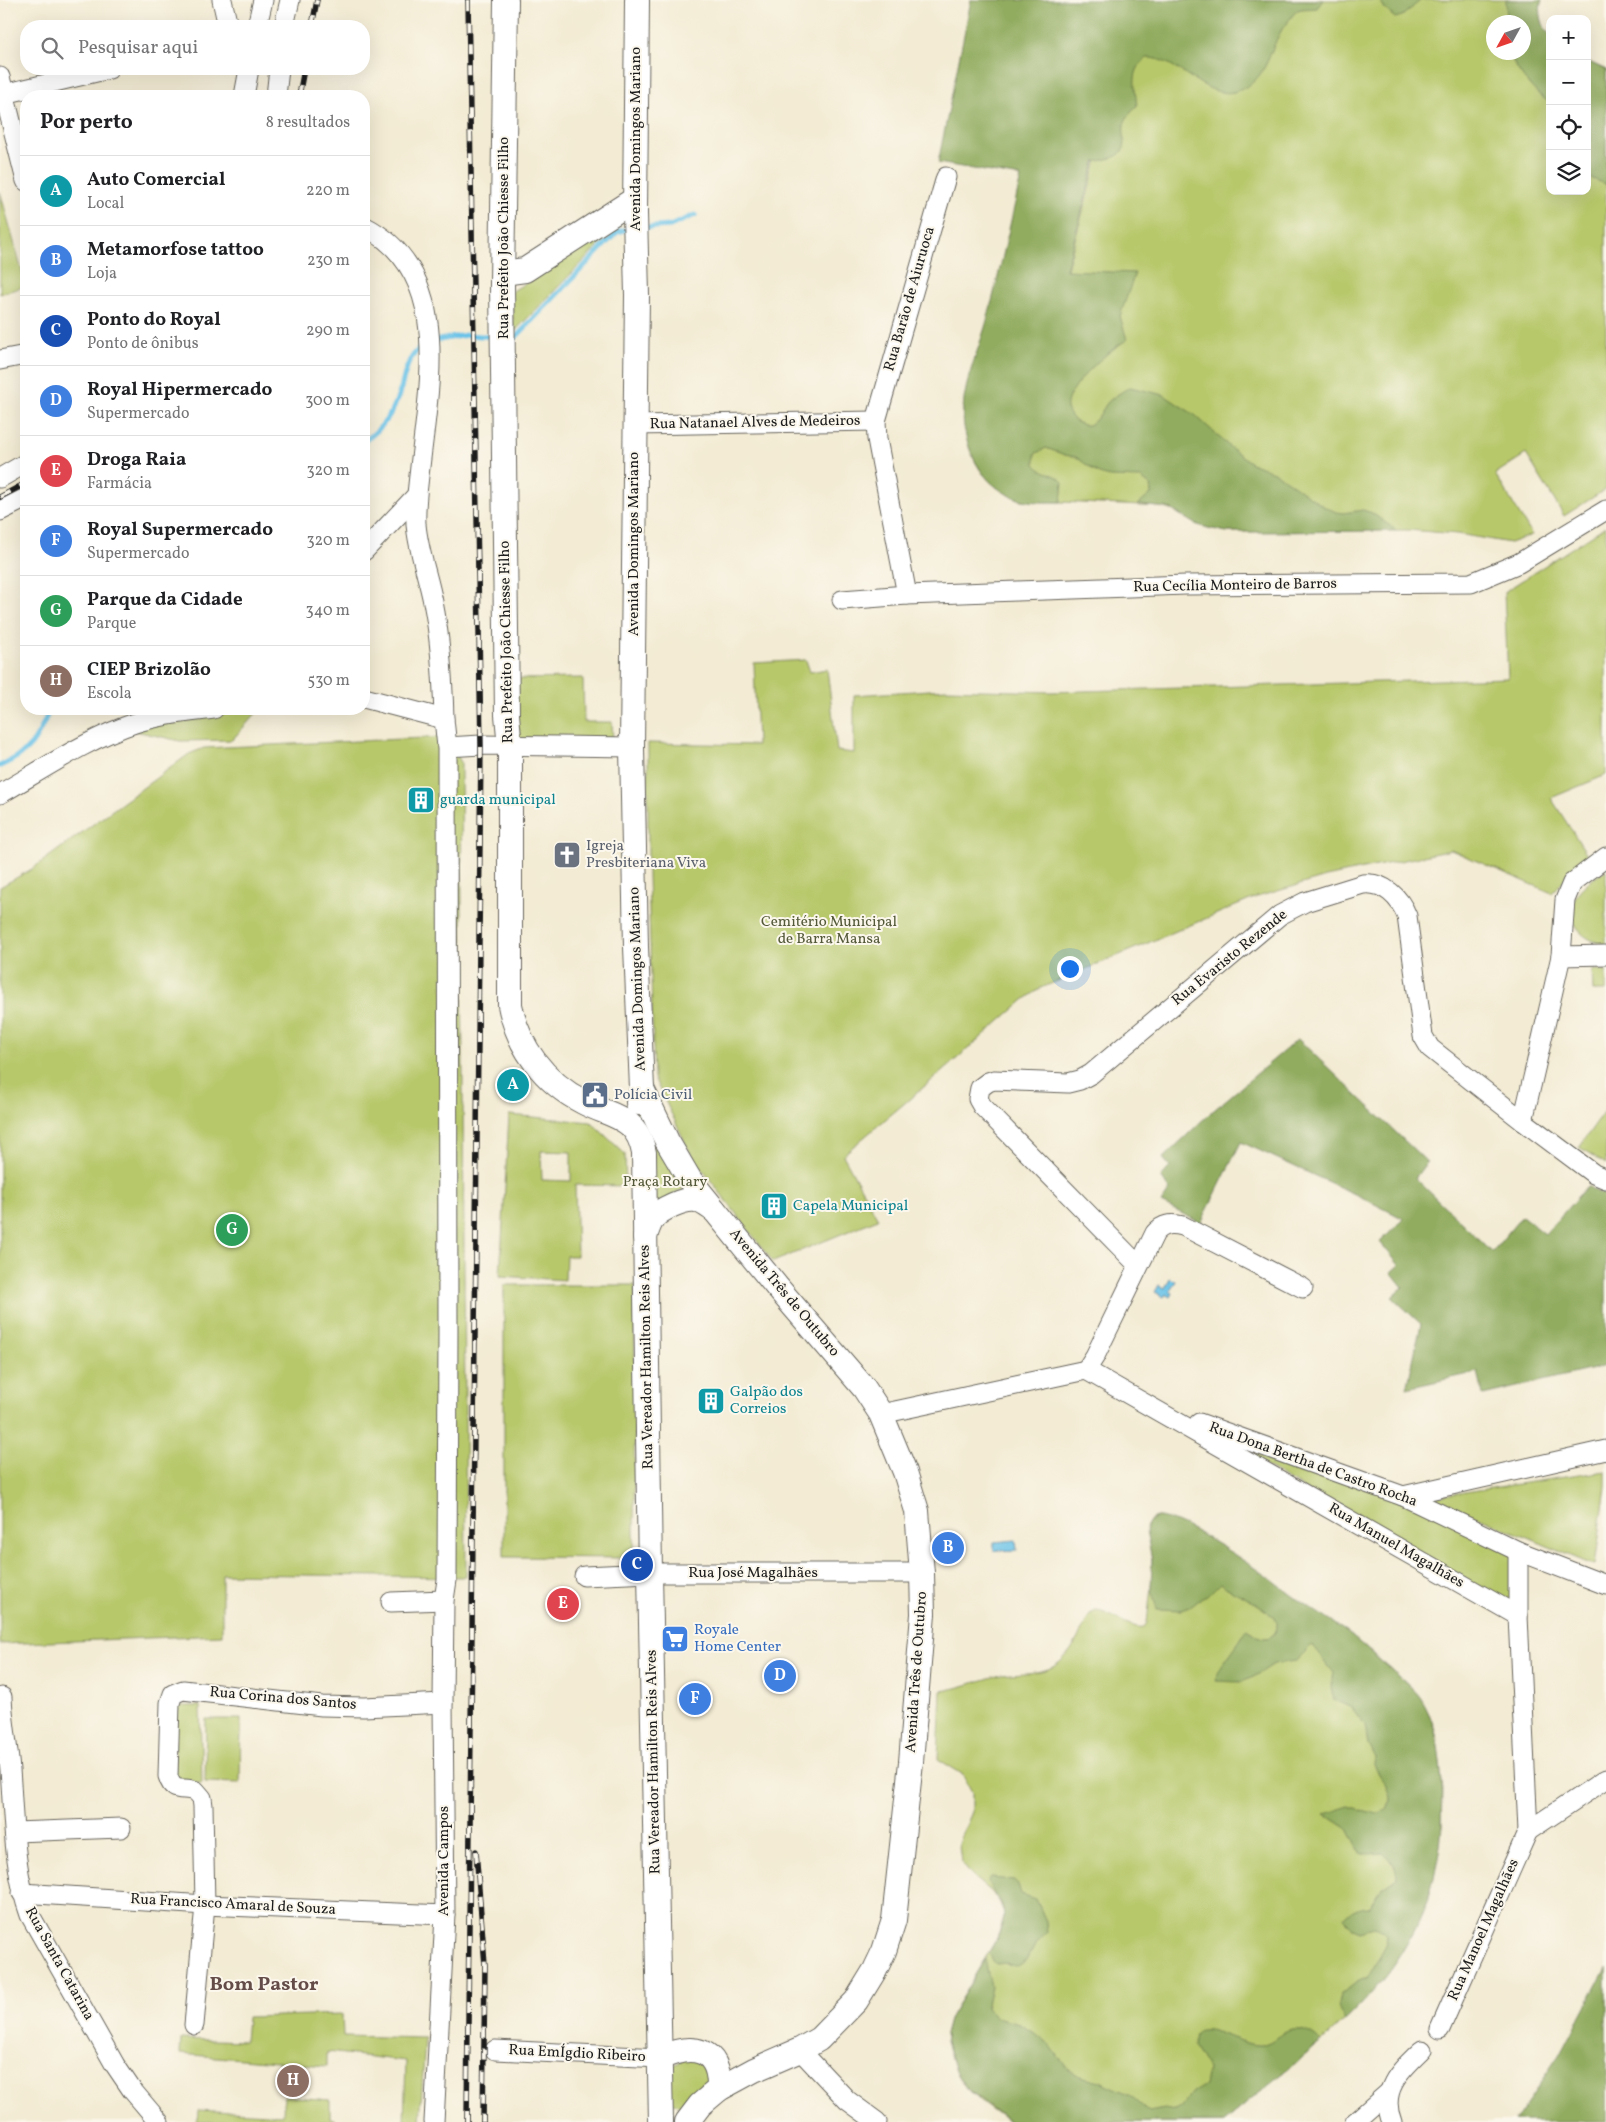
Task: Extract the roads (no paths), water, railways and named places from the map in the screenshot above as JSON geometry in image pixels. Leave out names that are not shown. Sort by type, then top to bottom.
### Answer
[{"type":"main road","name":"Rua Prefeito João Chiesse Filho","points":[[506,0],[503,273],[506,715],[510,747],[510,1004],[515,1027],[527,1052],[551,1080],[583,1102],[616,1114],[633,1128],[642,1145],[645,1229]]},
{"type":"main road","name":"Avenida Domingos Mariano","points":[[637,0],[635,206],[637,296],[632,748],[636,947],[642,1089]]},
{"type":"main road","points":[[503,273],[515,272],[531,266],[635,206]]},
{"type":"main road","points":[[616,1114],[628,1114],[634,1109],[640,1100],[642,1089]]},
{"type":"main road","name":"Avenida Três de Outubro","points":[[642,1089],[679,1162],[704,1199],[864,1388],[881,1414],[905,1472],[917,1511],[924,1614],[911,1762],[894,1920],[876,1970],[856,2001],[819,2038],[800,2050],[754,2070],[719,2089],[691,2117]]},
{"type":"main road","points":[[645,1229],[654,1216],[690,1200],[700,1201],[717,1213]]},
{"type":"main road","name":"Rua Vereador Hamilton Reis Alves","points":[[645,1229],[661,2122]]},
{"type":"main road","points":[[660,2058],[684,2049],[704,2052],[712,2059],[718,2070],[719,2089]]},
{"type":"main road","points":[[660,2096],[672,2108],[691,2117]]},
{"type":"street","points":[[222,0],[227,20]]},
{"type":"street","points":[[258,20],[263,0]]},
{"type":"street","points":[[285,20],[290,0]]},
{"type":"street","points":[[20,157],[2,85],[69,75]]},
{"type":"street","points":[[245,90],[248,75]]},
{"type":"street","points":[[276,90],[278,75]]},
{"type":"street","name":"Rua Barão de Aiuruoca","points":[[876,421],[911,293],[946,177]]},
{"type":"street","name":"Avenida Campos","points":[[370,229],[392,244],[409,266],[424,301],[430,342],[430,384],[416,496],[416,524],[440,644],[446,747],[447,1580],[444,1600],[442,1703],[445,1915],[434,2122]]},
{"type":"street","points":[[0,360],[20,356]]},
{"type":"street","points":[[876,421],[877,439],[907,595]]},
{"type":"street","name":"Rua Natanael Alves de Medeiros","points":[[635,425],[876,421]]},
{"type":"street","points":[[0,478],[20,467]]},
{"type":"street","points":[[370,545],[416,496]]},
{"type":"street","points":[[0,511],[20,501]]},
{"type":"street","name":"Rua Cecília Monteiro de Barros","points":[[842,600],[907,595],[1186,585],[1472,583],[1519,563],[1554,544],[1606,510]]},
{"type":"street","points":[[370,700],[444,719]]},
{"type":"street","points":[[0,794],[97,740],[134,724],[167,715]]},
{"type":"street","points":[[446,747],[481,745],[632,748]]},
{"type":"street","points":[[1522,1122],[1560,956],[1568,890],[1579,876],[1606,857]]},
{"type":"street","name":"Rua Evaristo Rezende","points":[[1138,1265],[982,1106],[978,1099],[980,1088],[994,1080],[1068,1083],[1080,1080],[1091,1074],[1280,915],[1305,902],[1368,884],[1385,888],[1397,898],[1407,916],[1425,1042],[1438,1056],[1522,1122],[1594,1174],[1606,1179]]},
{"type":"street","points":[[1560,956],[1598,955]]},
{"type":"street","points":[[881,1414],[1086,1370],[1099,1348],[1138,1265],[1157,1230],[1165,1225],[1178,1224],[1303,1288]]},
{"type":"street","name":"Rua Manuel Magalhães","points":[[1086,1370],[1518,1616]]},
{"type":"street","name":"Rua Dona Bertha de Castro Rocha","points":[[1156,1409],[1403,1496],[1518,1551],[1606,1585]]},
{"type":"street","points":[[1403,1496],[1606,1450]]},
{"type":"street","points":[[1518,1551],[1518,1616],[1528,1831]]},
{"type":"street","name":"Rua José Magalhães","points":[[584,1576],[650,1573],[922,1573]]},
{"type":"street","points":[[391,1602],[444,1600]]},
{"type":"street","name":"Rua Corina dos Santos","points":[[205,1905],[202,1798],[196,1791],[173,1787],[168,1776],[170,1700],[176,1692],[184,1690],[322,1706],[364,1707],[442,1703]]},
{"type":"street","name":"Rua Santa Catarina","points":[[2,1697],[10,1767],[14,1832],[22,1893],[40,1933],[115,2065],[132,2090],[159,2122]]},
{"type":"street","points":[[1528,1831],[1606,1779]]},
{"type":"street","points":[[14,1832],[120,1828]]},
{"type":"street","name":"Rua Manoel Magalhães","points":[[1440,2029],[1528,1831]]},
{"type":"street","name":"Rua Francisco Amaral de Souza","points":[[22,1893],[205,1905],[445,1915]]},
{"type":"street","points":[[194,2025],[205,1905]]},
{"type":"street","name":"Rua EmÍgdio Ribeiro","points":[[495,2050],[660,2058]]},
{"type":"street","points":[[800,2050],[848,2100],[877,2122]]},
{"type":"street","points":[[1355,2122],[1388,2095],[1400,2073],[1422,2050]]},
{"type":"street","points":[[1388,2095],[1387,2109],[1392,2122]]},
{"type":"water","points":[[1170,1278],[1176,1281],[1170,1291],[1173,1293],[1171,1297],[1166,1294],[1164,1297],[1155,1292],[1159,1285],[1165,1288]]},
{"type":"water","points":[[1016,1540],[1017,1550],[994,1551],[994,1542]]},
{"type":"waterway","points":[[640,228],[670,226],[695,215]]},
{"type":"waterway","points":[[509,338],[515,338],[617,232],[629,229]]},
{"type":"waterway","points":[[434,341],[466,335],[498,337]]},
{"type":"waterway","points":[[370,437],[377,431],[392,411],[411,359],[424,345]]},
{"type":"waterway","points":[[0,766],[11,761],[32,744],[47,715]]},
{"type":"railway","points":[[313,20],[317,0]]},
{"type":"railway","points":[[467,2122],[481,745],[468,0]]},
{"type":"railway","points":[[300,90],[303,75]]},
{"type":"railway","points":[[0,497],[20,486]]},
{"type":"railway","points":[[476,1851],[485,1965],[483,2122]]},
{"type":"place","name":"guarda municipal","points":[[421,800]]},
{"type":"place","name":"Igreja Presbiteriana Viva","points":[[567,855]]},
{"type":"place","name":"Auto Comercial","points":[[513,1085]]},
{"type":"place","name":"Polícia Civil","points":[[595,1095]]},
{"type":"place","name":"Capela Municipal","points":[[774,1206]]},
{"type":"place","name":"Parque da Cidade","points":[[232,1230]]},
{"type":"place","name":"Galpão dos Correios","points":[[711,1401]]},
{"type":"place","name":"Metamorfose tattoo","points":[[948,1548]]},
{"type":"place","name":"Ponto do Royal","points":[[637,1565]]},
{"type":"place","name":"Droga Raia","points":[[563,1604]]},
{"type":"place","name":"Royale Home Center","points":[[675,1639]]},
{"type":"place","name":"Royal Hipermercado","points":[[780,1676]]},
{"type":"place","name":"Royal Supermercado","points":[[695,1699]]},
{"type":"place","name":"CIEP Brizolão","points":[[293,2081]]},
{"type":"district","name":"Bom Pastor","points":[[264,1985]]},
{"type":"park label","name":"Cemitério Municipal de Barra Mansa","points":[[829,930]]},
{"type":"park label","name":"Praça Rotary","points":[[665,1182]]}]
